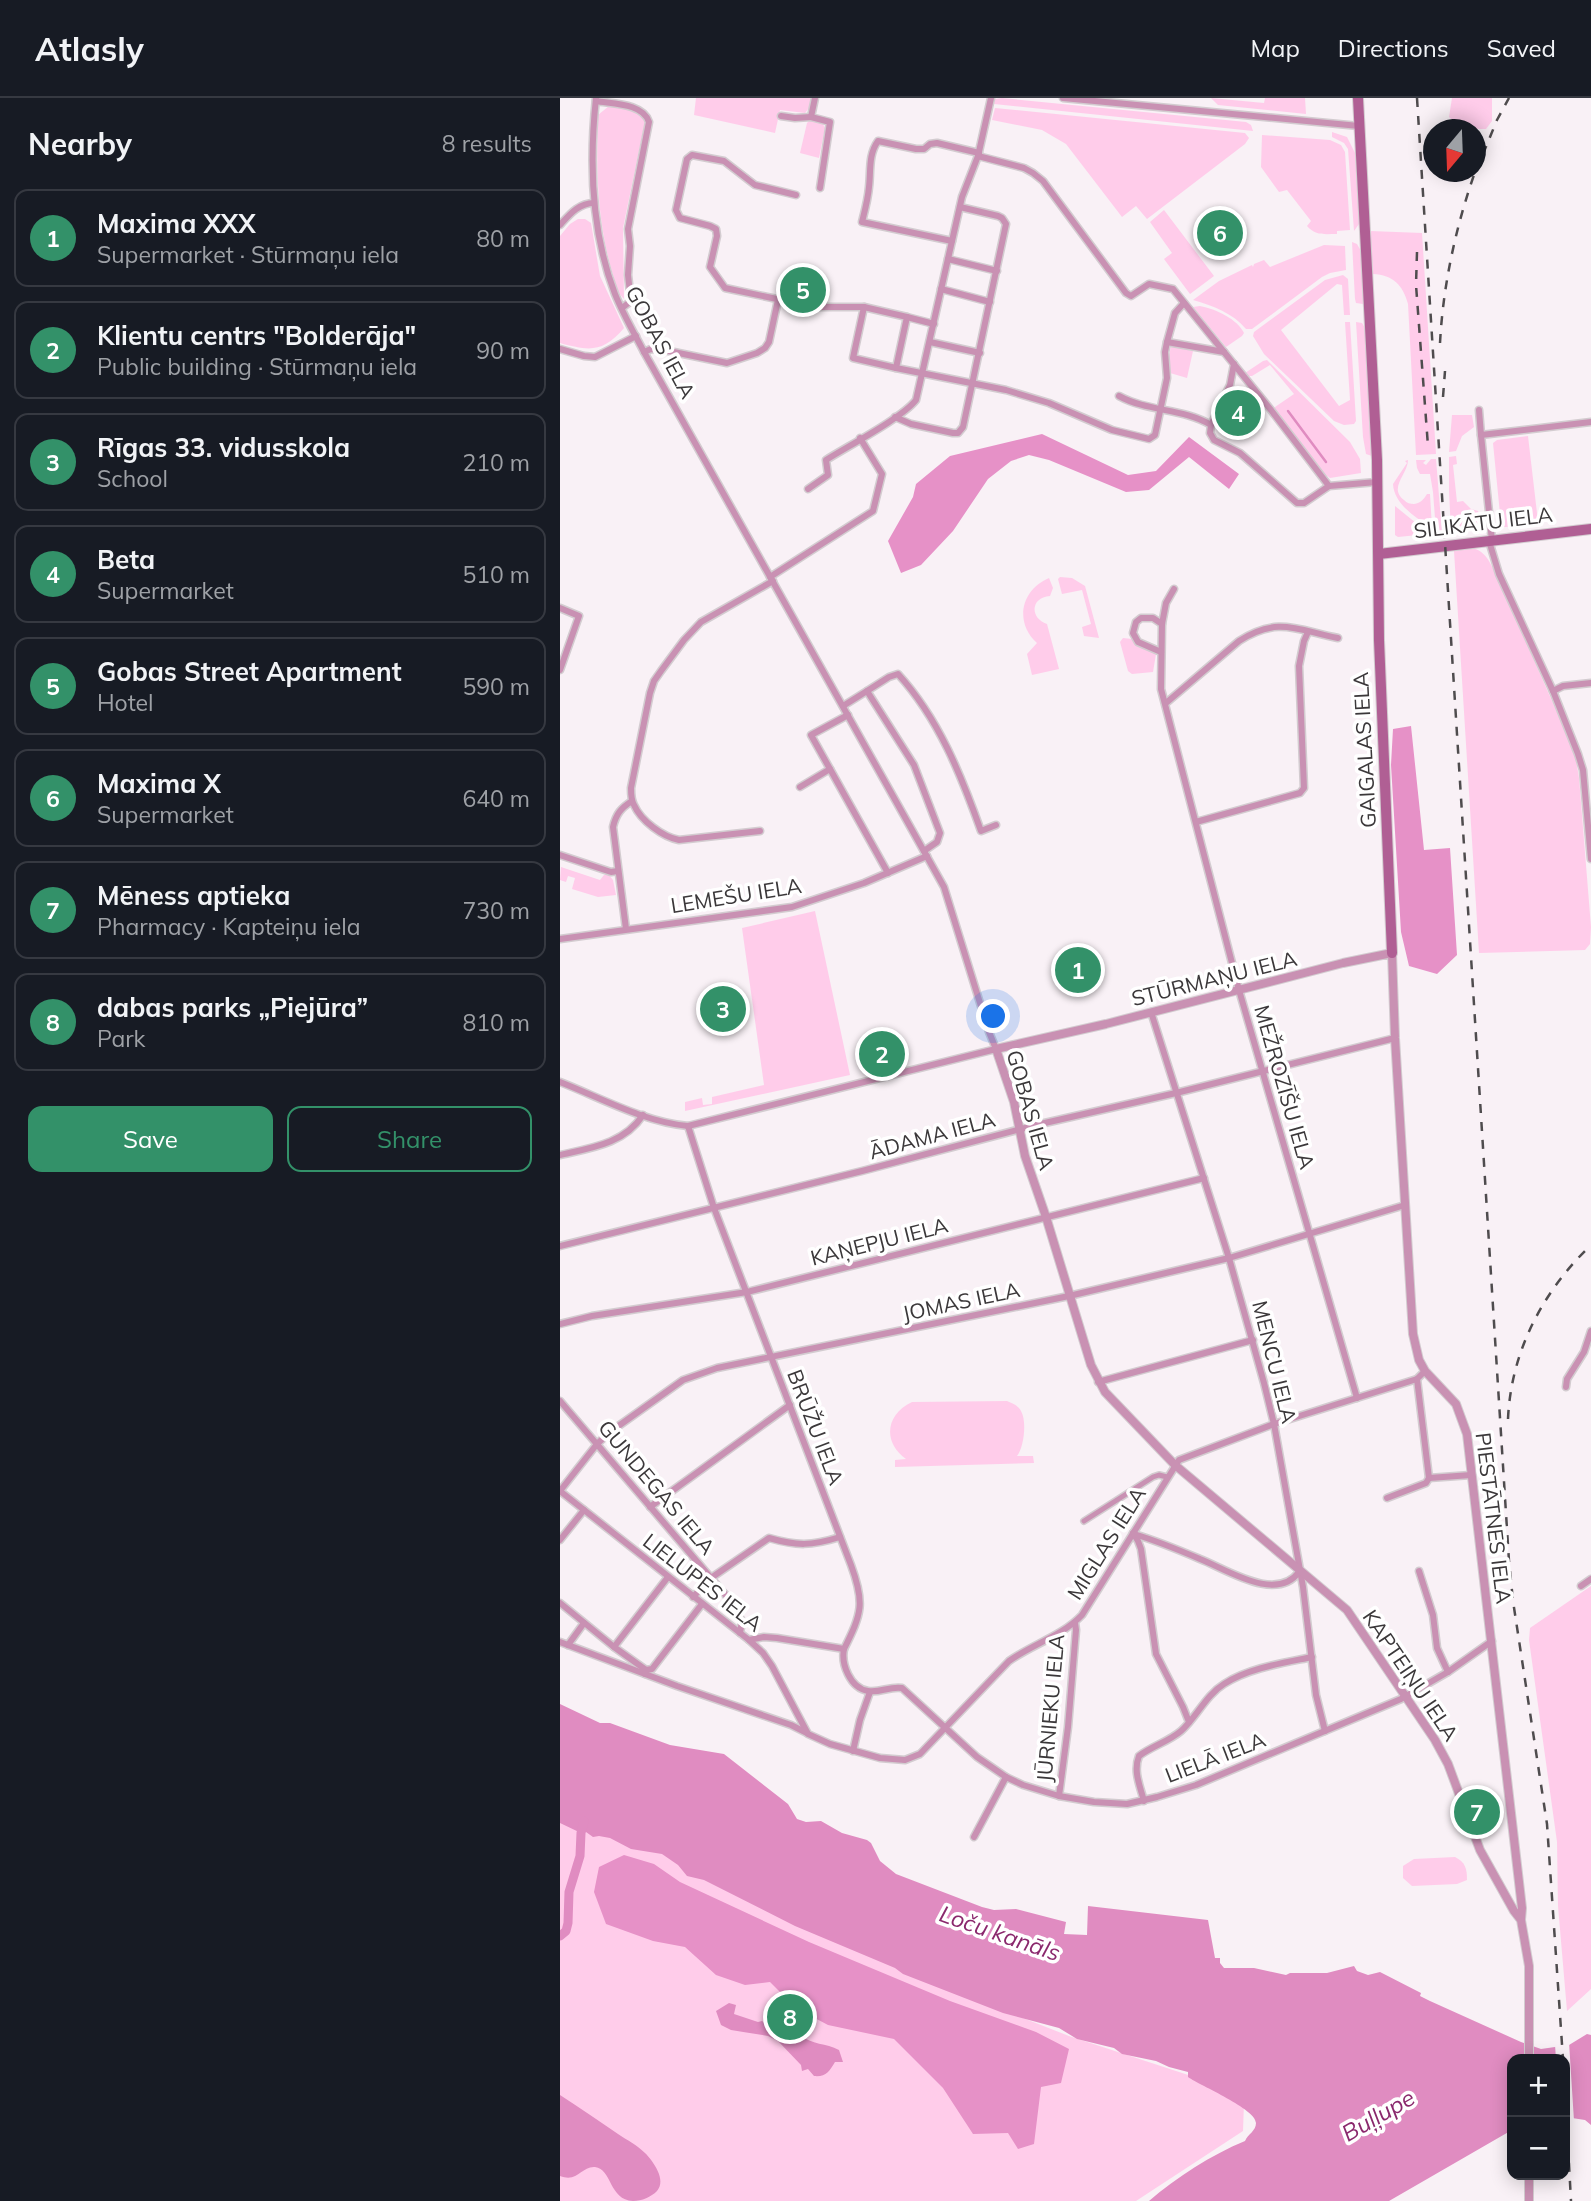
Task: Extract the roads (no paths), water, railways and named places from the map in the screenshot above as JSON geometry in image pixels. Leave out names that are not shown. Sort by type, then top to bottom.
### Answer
[{"type":"main road","name":"GAIGALAS IELA","points":[[1358,98],[1377,482],[1379,640],[1392,953]]},
{"type":"main road","name":"SILIKĀTU IELA","points":[[1379,554],[1591,529]]},
{"type":"street","points":[[811,117],[815,98]]},
{"type":"street","points":[[808,489],[828,475],[826,460],[911,407],[916,400],[960,207],[978,155],[991,98]]},
{"type":"street","points":[[1063,98],[1359,126]]},
{"type":"street","points":[[596,100],[637,109],[644,112],[649,122],[628,229],[631,246],[628,275],[631,301],[622,308]]},
{"type":"street","name":"GOBAS IELA","points":[[596,100],[592,161],[594,203],[605,265],[622,308],[644,352],[944,887],[989,1032],[1014,1102],[1018,1130],[1091,1365],[1098,1382],[1175,1465]]},
{"type":"street","points":[[781,116],[811,117],[831,122],[820,188]]},
{"type":"street","points":[[952,241],[862,222],[870,183],[873,148],[878,141],[916,149],[924,149],[937,143],[1033,173],[1043,181],[1126,293],[1131,296],[1149,284],[1173,289],[1329,486]]},
{"type":"street","points":[[796,195],[755,186],[724,161],[692,155],[687,159],[676,210],[680,218],[716,229],[718,236],[710,267],[725,288],[815,307],[864,307],[933,324]]},
{"type":"street","points":[[560,225],[584,203],[594,203]]},
{"type":"street","points":[[895,417],[911,424],[958,433],[963,427],[1006,227],[1005,220],[998,216],[960,207]]},
{"type":"street","points":[[948,260],[997,271]]},
{"type":"street","points":[[941,289],[990,302]]},
{"type":"street","points":[[644,352],[651,349],[664,350],[727,363],[757,353],[769,342],[778,300]]},
{"type":"street","points":[[864,307],[853,358],[1006,390],[1049,402],[1112,430],[1149,439],[1155,435],[1167,378],[1167,342],[1175,313],[1184,303]]},
{"type":"street","points":[[896,368],[907,317]]},
{"type":"street","points":[[560,349],[595,357],[636,336]]},
{"type":"street","points":[[930,342],[980,353]]},
{"type":"street","points":[[1167,342],[1224,352]]},
{"type":"street","points":[[1234,364],[1230,385],[1212,425],[1210,433],[1214,440],[1240,453],[1297,503],[1304,503],[1329,486],[1377,482]]},
{"type":"street","points":[[1119,396],[1130,402],[1199,417],[1212,425]]},
{"type":"street","points":[[1479,410],[1490,541],[1499,574],[1553,691],[1578,754],[1583,770],[1591,859]]},
{"type":"street","points":[[1481,435],[1591,422]]},
{"type":"street","points":[[760,831],[680,840],[673,839],[641,816],[632,801],[633,772],[654,681],[701,622],[772,579],[873,511],[882,474],[860,438]]},
{"type":"street","name":"MEŽROZĪŠU IELA","points":[[1174,589],[1166,603],[1162,624],[1160,682],[1239,990],[1357,1398]]},
{"type":"street","points":[[560,608],[579,616],[560,670]]},
{"type":"street","points":[[1161,652],[1138,642],[1133,634],[1136,622],[1141,618],[1153,618],[1162,624]]},
{"type":"street","points":[[1166,703],[1252,633],[1281,625],[1338,638]]},
{"type":"street","points":[[1196,822],[1300,793],[1304,788],[1300,666],[1308,632]]},
{"type":"street","points":[[843,706],[898,674],[937,727],[963,782],[981,831],[996,825]]},
{"type":"street","points":[[1553,691],[1563,686],[1591,683]]},
{"type":"street","points":[[867,691],[905,749],[930,804],[940,833],[937,842],[926,854]]},
{"type":"street","points":[[848,715],[811,735],[888,873]]},
{"type":"street","points":[[800,787],[830,769]]},
{"type":"street","points":[[626,929],[613,827],[622,807],[632,801]]},
{"type":"street","name":"LEMEŠU IELA","points":[[560,939],[792,907],[864,883],[926,854]]},
{"type":"street","points":[[560,855],[611,872],[618,871]]},
{"type":"street","name":"STŪRMAŅU IELA","points":[[560,1082],[669,1124],[688,1126],[1392,953]]},
{"type":"street","name":"GAIGALAS IELA","points":[[1392,953],[1413,1334],[1419,1360],[1425,1371]]},
{"type":"street","name":"MENCU IELA","points":[[1151,1012],[1254,1340],[1274,1424],[1303,1587],[1316,1695],[1325,1731]]},
{"type":"street","name":"ĀDAMA IELA","points":[[560,1246],[1036,1125],[1395,1038]]},
{"type":"street","points":[[560,1155],[611,1142],[635,1128],[643,1115]]},
{"type":"street","name":"BRŪŽU IELA","points":[[688,1126],[714,1208],[859,1586],[860,1615],[844,1649]]},
{"type":"street","name":"KAŅEPJU IELA","points":[[560,1324],[592,1315],[747,1292],[1204,1178]]},
{"type":"street","name":"JOMAS IELA","points":[[560,1491],[597,1444],[626,1419],[683,1380],[717,1368],[772,1359],[1069,1296],[1229,1258],[1405,1205]]},
{"type":"street","points":[[1566,1387],[1567,1379],[1584,1352],[1591,1331]]},
{"type":"street","points":[[1098,1382],[1254,1340]]},
{"type":"street","points":[[1175,1465],[1186,1456],[1274,1424],[1417,1379],[1425,1371]]},
{"type":"street","name":"PIESTĀTNES IELA","points":[[1425,1371],[1456,1404],[1467,1434],[1522,1908],[1521,1920]]},
{"type":"street","points":[[1387,1499],[1426,1483],[1429,1478],[1417,1379]]},
{"type":"street","name":"GUNDEGAS IELA","points":[[560,1401],[711,1578],[738,1613],[742,1621],[740,1633]]},
{"type":"street","points":[[650,1507],[790,1405]]},
{"type":"street","name":"MIGLAS IELA","points":[[945,1729],[1009,1661],[1075,1623],[1082,1615],[1175,1465]]},
{"type":"street","name":"KAPTEIŅU IELA","points":[[1175,1465],[1347,1610],[1435,1740],[1448,1764],[1480,1850],[1521,1920],[1529,1966],[1529,2054]]},
{"type":"street","points":[[1084,1521],[1153,1477],[1158,1475],[1167,1478]]},
{"type":"street","points":[[1429,1478],[1471,1475]]},
{"type":"street","name":"LIELUPES IELA","points":[[560,1491],[763,1653],[808,1734]]},
{"type":"street","points":[[560,1540],[583,1510]]},
{"type":"street","points":[[1133,1534],[1208,1562],[1242,1579],[1280,1584],[1292,1581],[1299,1572]]},
{"type":"street","points":[[1133,1534],[1141,1549],[1156,1654],[1189,1722]]},
{"type":"street","points":[[693,1597],[711,1578],[769,1538],[798,1545],[816,1544],[840,1537]]},
{"type":"street","points":[[1419,1571],[1433,1615],[1437,1648],[1448,1672]]},
{"type":"street","points":[[614,1647],[668,1577]]},
{"type":"street","points":[[1581,1586],[1591,1579]]},
{"type":"street","points":[[560,1604],[646,1672]]},
{"type":"street","points":[[646,1672],[652,1669],[702,1604]]},
{"type":"street","points":[[568,1645],[584,1623]]},
{"type":"street","name":"JŪRNIEKU IELA","points":[[1059,1796],[1068,1727],[1075,1623]]},
{"type":"street","points":[[560,1642],[791,1725],[830,1744],[891,1760],[913,1758],[920,1754],[945,1729],[902,1688],[894,1686],[870,1692],[859,1687],[851,1679],[843,1661],[844,1649],[777,1638],[749,1640]]},
{"type":"street","name":"LIELĀ IELA","points":[[945,1729],[977,1757],[1023,1785],[1059,1796],[1127,1804],[1208,1780],[1406,1697],[1492,1641]]},
{"type":"street","points":[[1144,1801],[1136,1773],[1137,1761],[1146,1751],[1172,1738],[1224,1684],[1260,1669],[1312,1657]]},
{"type":"street","points":[[853,1751],[870,1692]]},
{"type":"street","points":[[974,1837],[1006,1777]]},
{"type":"street","points":[[1529,2180],[1529,2201]]},
{"type":"water","points":[[560,1704],[600,1723],[610,1723],[670,1745],[724,1754],[788,1804],[797,1819],[806,1822],[821,1821],[842,1833],[867,1840],[880,1861],[896,1874],[982,1907],[994,1910],[1016,1909],[1066,1922],[1064,1934],[1087,1935],[1088,1906],[1208,1920],[1215,1958],[1220,1958],[1224,1968],[1254,1968],[1286,1975],[1327,1973],[1354,1966],[1357,1971],[1368,1975],[1380,1972],[1421,1993],[1420,1996],[1430,2001],[1541,2049],[1569,2045],[1587,2034],[1591,2035],[1591,2125],[1585,2120],[1572,2118],[1570,2054],[1507,2054],[1507,2133],[1389,2201],[1149,2201],[1195,2167],[1245,2141],[1256,2126],[1254,2117],[1188,2077],[1188,2072],[1077,2039],[1059,2028],[1003,2013],[903,1974],[895,1968],[795,1926],[704,1880],[687,1876],[678,1865],[662,1854],[631,1849],[610,1838],[593,1837],[560,1823]]},
{"type":"water","points":[[729,2003],[736,2005],[734,2014],[762,2021],[767,2025],[786,2019],[800,2022],[804,2028],[800,2035],[809,2041],[839,2050],[843,2062],[835,2062],[822,2076],[814,2076],[808,2069],[802,2071],[801,2065],[778,2041],[768,2036],[731,2030],[721,2025],[716,2011]]},
{"type":"water","points":[[560,2095],[645,2153],[660,2176],[660,2187],[657,2191],[640,2200],[625,2199],[619,2196],[605,2173],[595,2167],[575,2176],[560,2176]]},
{"type":"waterway","points":[[1288,411],[1326,462]]},
{"type":"waterway","points":[[560,1936],[566,1931],[568,1923],[569,1892],[580,1856],[584,1821]]},
{"type":"railway","points":[[1417,98],[1509,1561],[1547,1824],[1563,2054]]},
{"type":"railway","points":[[1486,147],[1509,98]]},
{"type":"railway","points":[[1440,343],[1452,256],[1472,182]]},
{"type":"railway","points":[[1417,252],[1416,285],[1428,446]]},
{"type":"railway","points":[[1443,397],[1445,371]]},
{"type":"railway","points":[[1508,1419],[1515,1370],[1533,1324],[1558,1282],[1591,1245]]},
{"type":"railway","points":[[1566,2117],[1571,2201]]},
{"type":"place","name":"Maxima X","points":[[1220,233]]},
{"type":"place","name":"Gobas Street Apartment","points":[[803,290]]},
{"type":"place","name":"Beta","points":[[1238,413]]},
{"type":"place","name":"Maxima XXX","points":[[1078,970]]},
{"type":"place","name":"Rīgas 33. vidusskola","points":[[723,1009]]},
{"type":"place","name":"Klientu centrs \"Bolderāja\"","points":[[882,1054]]},
{"type":"place","name":"Mēness aptieka","points":[[1477,1812]]},
{"type":"place","name":"dabas parks „Piejūra”","points":[[790,2017]]},
{"type":"water label","name":"Loču kanāls","points":[[1000,1933]]},
{"type":"water label","name":"Buļļupe","points":[[1378,2115]]}]
